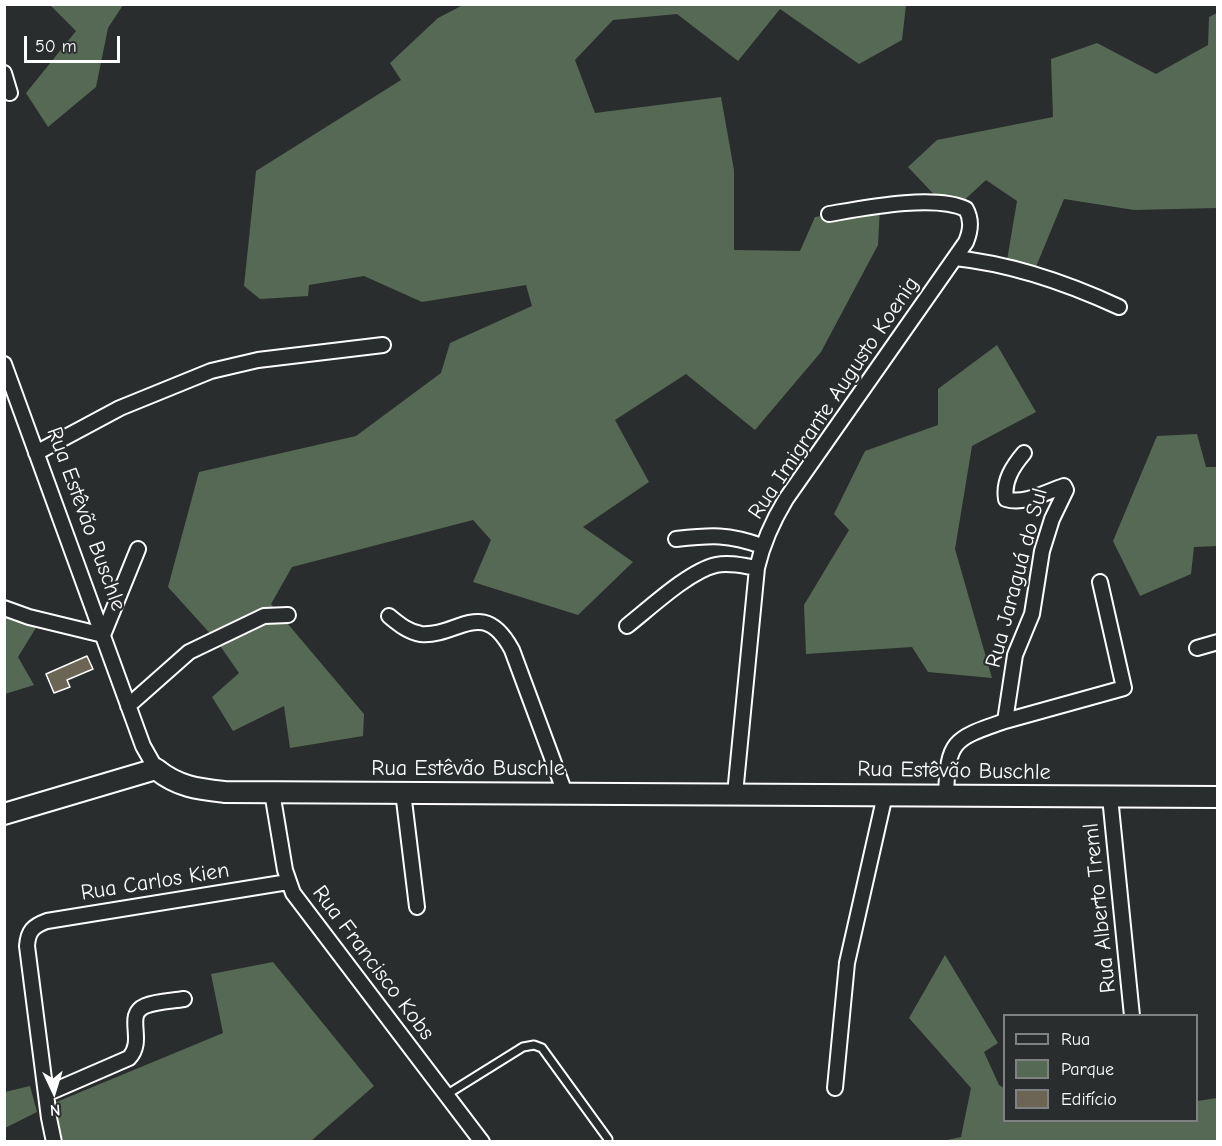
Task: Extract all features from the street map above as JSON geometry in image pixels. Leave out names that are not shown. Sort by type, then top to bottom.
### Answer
[{"type":"street","points":[[4,73],[10,93]]},
{"type":"street","name":"Rua Imigrante Augusto Koenig","points":[[735,794],[757,568],[762,546],[786,499],[966,242],[971,224],[966,209],[959,206],[930,203],[880,206],[829,214]]},
{"type":"street","points":[[955,258],[984,261],[1033,274],[1093,295],[1119,308]]},
{"type":"street","points":[[36,453],[120,408],[211,371],[258,360],[383,345]]},
{"type":"street","name":"Rua Estêvão Buschle","points":[[4,364],[143,746],[156,769],[170,780],[188,787],[225,792],[1218,797]]},
{"type":"street","name":"Rua Jaraguá do Sul","points":[[1005,721],[1015,655],[1032,614],[1042,551],[1052,519],[1066,490],[1064,486],[1023,501],[1013,502],[1006,499],[1004,490],[1011,471],[1024,453]]},
{"type":"street","points":[[676,539],[717,535],[762,546]]},
{"type":"street","points":[[4,608],[29,617],[103,636],[138,549]]},
{"type":"street","points":[[627,626],[688,578],[707,568],[727,564],[757,568]]},
{"type":"street","points":[[946,795],[947,766],[954,746],[971,734],[1005,721],[1124,687],[1100,582]]},
{"type":"street","points":[[128,706],[189,652],[264,616],[288,615]]},
{"type":"street","points":[[389,616],[406,630],[420,634],[474,622],[489,625],[502,636],[512,650],[565,793]]},
{"type":"street","points":[[1197,648],[1218,642]]},
{"type":"street","points":[[4,814],[156,769]]},
{"type":"street","name":"Rua Francisco Kobs","points":[[272,792],[288,882],[301,904],[482,1142]]},
{"type":"street","points":[[402,792],[417,907]]},
{"type":"street","points":[[835,1088],[846,963],[885,795]]},
{"type":"street","name":"Rua Alberto Treml","points":[[1110,797],[1132,1014]]},
{"type":"street","name":"Rua Carlos Kien","points":[[46,1094],[27,946],[31,930],[47,921],[288,882]]},
{"type":"street","points":[[54,1142],[46,1094],[129,1058],[135,1051],[137,1042],[135,1022],[137,1012],[144,1006],[184,999]]},
{"type":"lane","points":[[446,1095],[523,1047],[534,1045],[542,1048],[608,1139]]},
{"type":"green space","points":[[465,4],[906,5],[902,40],[859,64],[780,9],[738,61],[677,14],[613,20],[575,60],[595,113],[721,97],[734,170],[734,250],[800,251],[815,217],[880,206],[878,245],[821,352],[755,430],[686,374],[615,420],[649,482],[583,527],[633,562],[578,615],[473,582],[491,540],[473,520],[292,567],[271,604],[364,714],[363,736],[290,748],[284,706],[233,731],[212,697],[239,673],[216,640],[168,587],[199,472],[356,436],[441,373],[450,343],[532,306],[526,285],[422,302],[364,276],[309,285],[308,296],[260,299],[244,286],[256,171],[401,80],[390,63],[438,18]]},
{"type":"green space","points":[[50,5],[123,5],[108,28],[96,87],[48,127],[26,93],[76,31]]},
{"type":"green space","points":[[1217,13],[1217,208],[1134,210],[1064,199],[1033,274],[1006,266],[1017,201],[986,180],[959,205],[943,204],[908,167],[937,140],[1053,117],[1051,59],[1097,43],[1156,74],[1208,45],[1209,17]]},
{"type":"green space","points":[[997,345],[1036,412],[972,446],[955,549],[992,678],[928,672],[912,647],[806,654],[804,605],[849,530],[834,514],[865,451],[938,425],[938,389]]},
{"type":"green space","points":[[1197,434],[1206,467],[1217,467],[1217,546],[1194,547],[1191,574],[1140,596],[1113,541],[1157,436]]},
{"type":"green space","points":[[5,615],[37,626],[18,657],[34,685],[5,694]]},
{"type":"green space","points":[[945,955],[998,1043],[984,1052],[999,1085],[1003,1087],[1003,1122],[1198,1122],[1198,1101],[1217,1098],[1217,1141],[943,1141],[961,1137],[971,1088],[909,1018]]},
{"type":"green space","points":[[273,962],[374,1086],[311,1141],[63,1141],[54,1103],[223,1033],[211,974]]},
{"type":"green space","points":[[30,1086],[37,1112],[5,1128],[5,1092]]},
{"type":"building","points":[[87,656],[93,669],[67,680],[70,687],[54,693],[46,674]]}]
